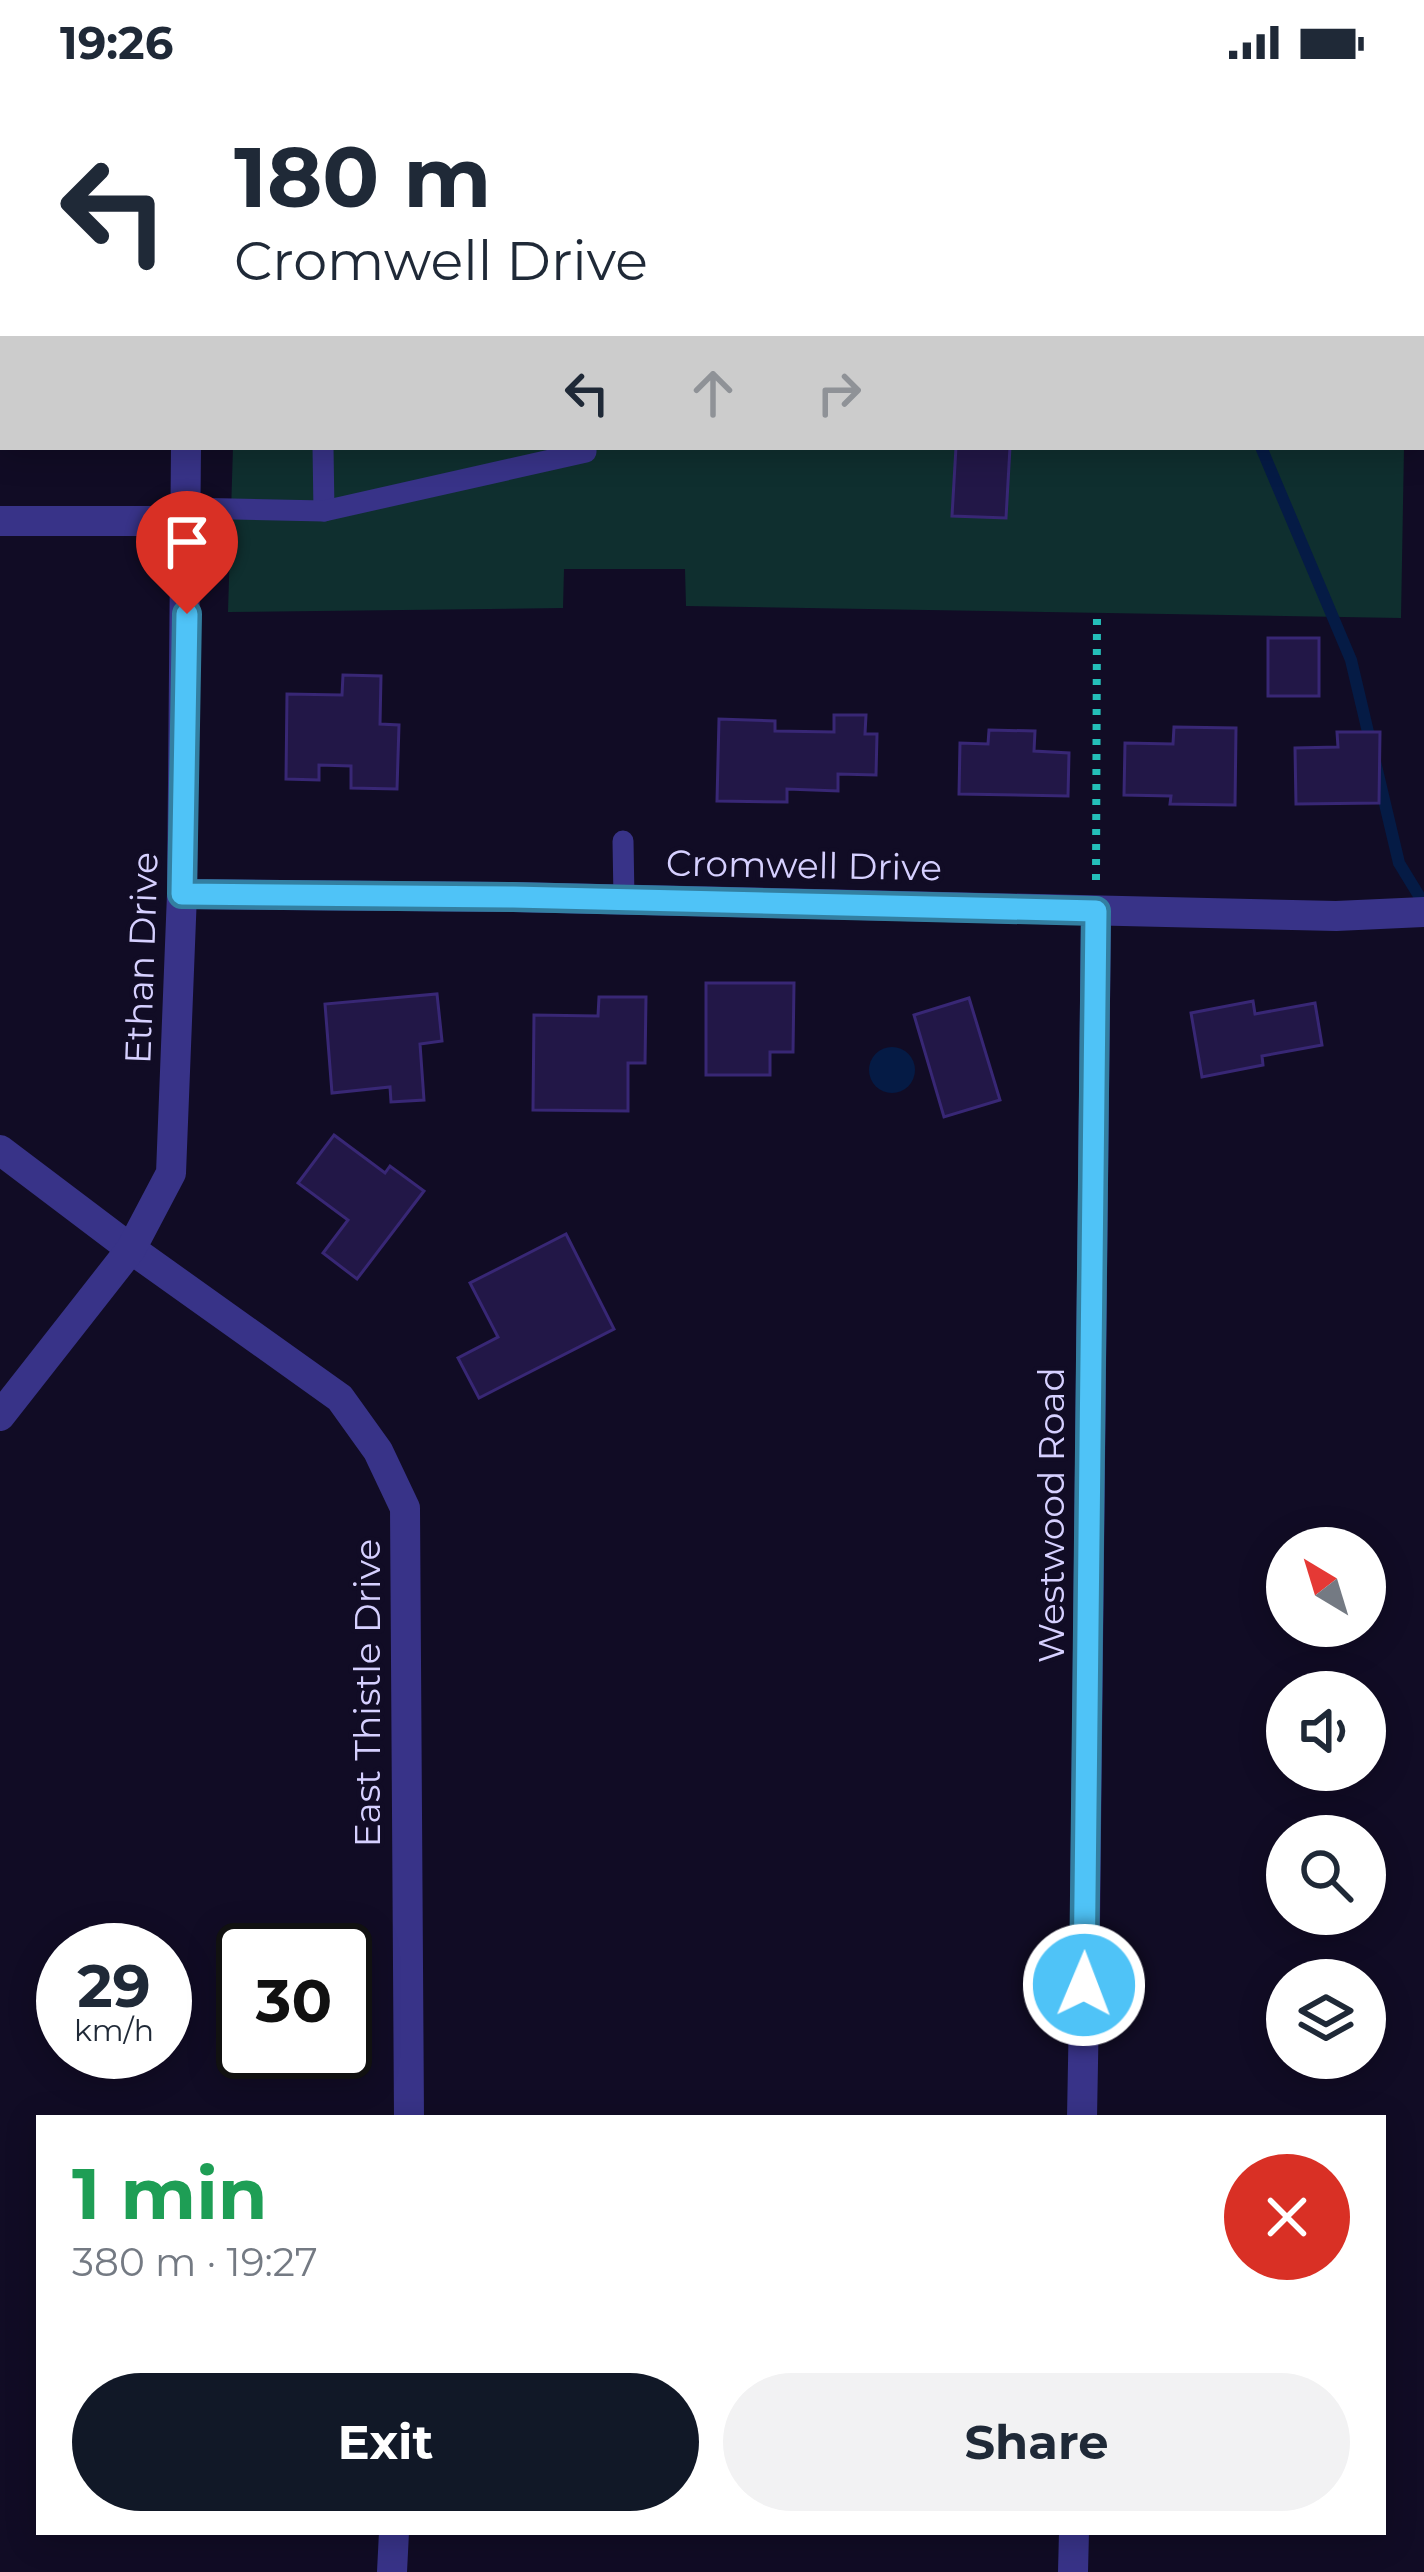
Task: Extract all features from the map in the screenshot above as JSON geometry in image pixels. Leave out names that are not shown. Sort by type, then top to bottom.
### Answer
[{"type":"street","name":"Ethan Drive","points":[[0,1416],[131,1249],[171,1173],[182,894],[186,450]]},
{"type":"street","points":[[0,520],[188,514]]},
{"type":"street","name":"Cromwell Drive","points":[[182,894],[1336,916],[1424,912]]},
{"type":"street","name":"Westwood Road","points":[[1082,2115],[1096,911]]},
{"type":"street","name":"East Thistle Drive","points":[[0,1150],[340,1398],[379,1450],[405,1508],[409,2115]]},
{"type":"street","points":[[392,2572],[394,2535]]},
{"type":"street","points":[[1073,2572],[1074,2535]]},
{"type":"lane","points":[[323,450],[324,511]]},
{"type":"lane","points":[[188,514],[324,511],[586,450]]},
{"type":"lane","points":[[623,842],[624,899]]},
{"type":"path","points":[[1096,613],[1096,911]]},
{"type":"green space","points":[[233,450],[1404,450],[1401,618],[686,606],[685,569],[564,569],[563,608],[228,612]]},
{"type":"water","points":[[892,1047],[908,1054],[915,1070],[908,1086],[892,1093],[876,1086],[869,1070],[876,1054]]},
{"type":"building","points":[[956,450],[1010,450],[1006,518],[952,516]]},
{"type":"building","points":[[1268,638],[1319,638],[1319,696],[1268,696]]},
{"type":"building","points":[[343,675],[381,676],[380,724],[399,725],[397,789],[351,788],[351,766],[319,765],[319,780],[286,779],[287,694],[342,695]]},
{"type":"building","points":[[834,715],[866,715],[865,734],[877,734],[876,775],[838,774],[838,791],[787,789],[787,802],[717,801],[719,719],[775,721],[775,731],[834,732]]},
{"type":"building","points":[[1174,727],[1236,728],[1235,805],[1170,804],[1171,796],[1124,795],[1125,743],[1173,744]]},
{"type":"building","points":[[989,730],[1035,731],[1034,751],[1069,753],[1068,796],[959,794],[960,743],[988,744]]},
{"type":"building","points":[[1337,732],[1380,732],[1379,803],[1296,804],[1295,748],[1338,747]]},
{"type":"building","points":[[706,983],[794,983],[793,1052],[770,1052],[770,1075],[706,1075]]},
{"type":"building","points":[[437,994],[442,1041],[420,1044],[424,1100],[391,1102],[390,1087],[332,1093],[325,1004]]},
{"type":"building","points":[[599,997],[646,997],[645,1063],[628,1063],[628,1111],[533,1110],[534,1015],[598,1016]]},
{"type":"building","points":[[969,998],[1000,1100],[944,1117],[914,1015]]},
{"type":"building","points":[[1253,1001],[1255,1014],[1315,1003],[1322,1045],[1262,1056],[1263,1065],[1202,1077],[1191,1013]]},
{"type":"building","points":[[334,1135],[385,1173],[390,1166],[424,1191],[357,1279],[323,1253],[348,1220],[298,1183]]},
{"type":"building","points":[[566,1234],[614,1329],[479,1398],[458,1358],[498,1337],[470,1283]]},
{"type":"waterway","points":[[1262,450],[1351,660],[1399,863],[1424,904]]},
{"type":"route","points":[[187,614],[182,894],[1096,911],[1084,1985]]}]
